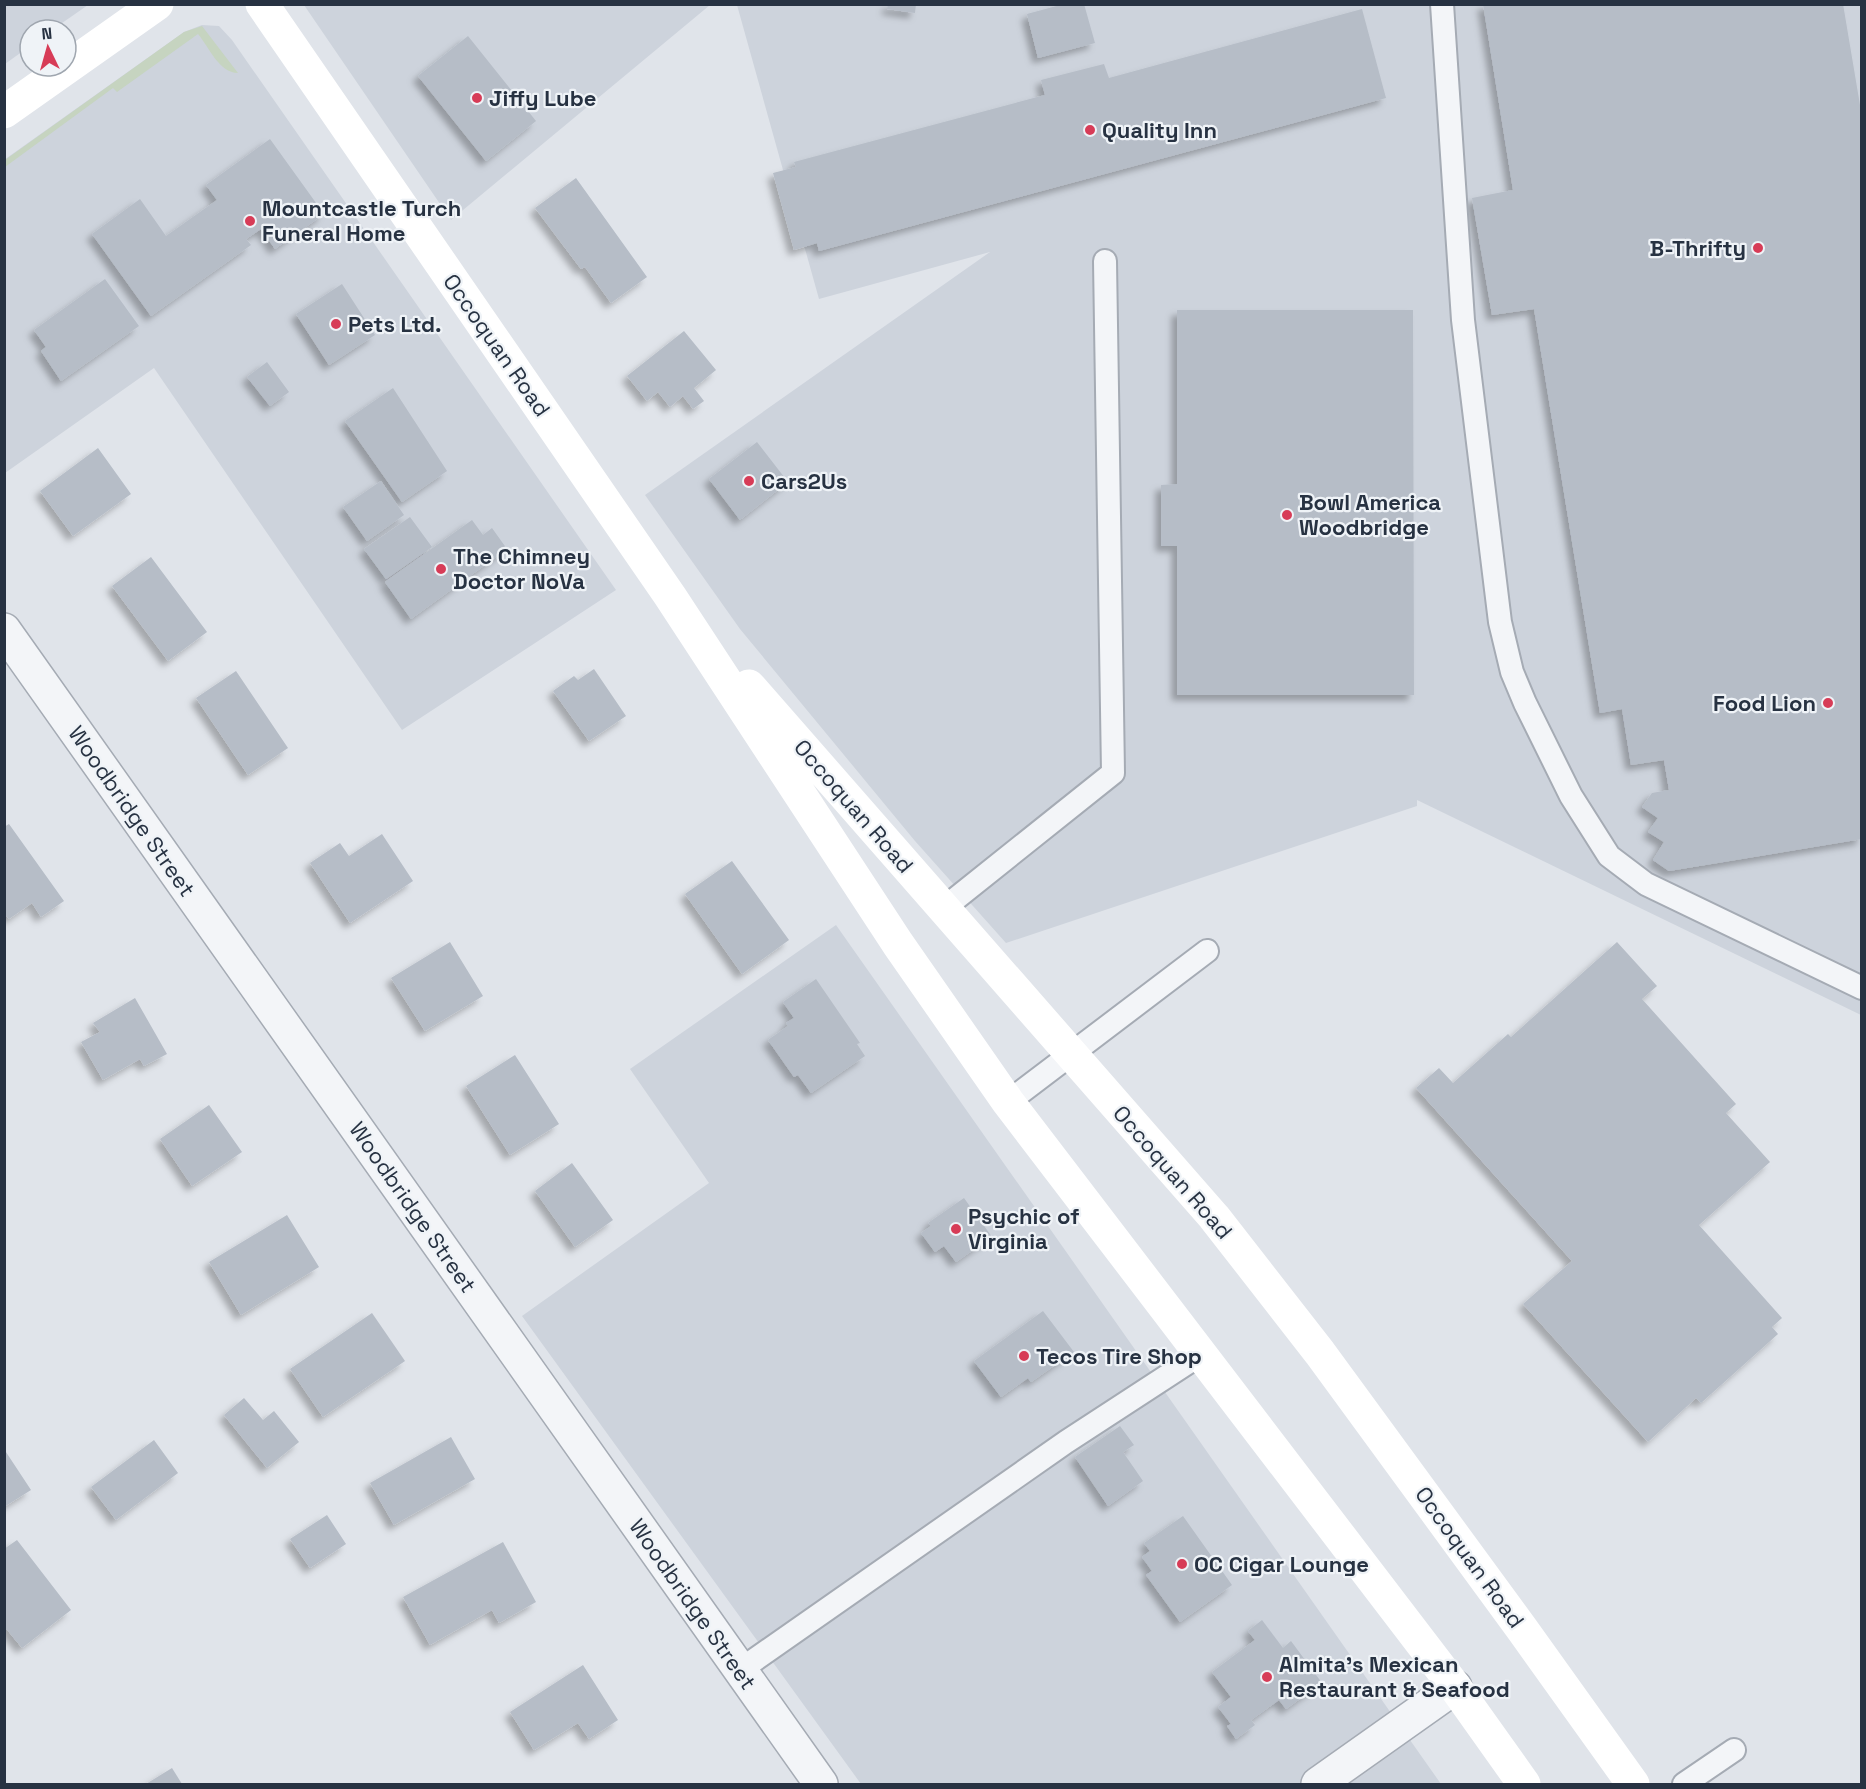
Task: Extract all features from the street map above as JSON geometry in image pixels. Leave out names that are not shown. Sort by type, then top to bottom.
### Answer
[{"type":"main road","points":[[6,109],[157,4]]},
{"type":"main road","name":"Occoquan Road","points":[[262,4],[670,596],[898,944],[1008,1102],[1455,1688],[1524,1785]]},
{"type":"main road","name":"Occoquan Road","points":[[670,596],[1214,1217],[1320,1353],[1633,1785]]},
{"type":"street","name":"Woodbridge Street","points":[[4,630],[821,1785]]},
{"type":"street","points":[[1318,1785],[1455,1688]]},
{"type":"lane","points":[[1442,4],[1463,320],[1500,622],[1512,672],[1571,796],[1609,856],[1646,884],[1862,988]]},
{"type":"lane","points":[[944,908],[1113,773],[1105,261]]},
{"type":"lane","points":[[1008,1102],[1208,951]]},
{"type":"lane","points":[[740,1670],[1037,1462],[1201,1354]]},
{"type":"lane","points":[[1684,1785],[1734,1750]]},
{"type":"shaded area","points":[[5,4],[88,4],[69,18],[18,18],[18,55],[5,64]]},
{"type":"shaded area","points":[[304,5],[710,5],[451,220]]},
{"type":"shaded area","points":[[737,5],[1861,5],[1861,1015],[1417,800],[1417,806],[1006,943],[915,841],[740,629],[645,495],[990,252],[819,299]]},
{"type":"shaded area","points":[[202,25],[219,26],[232,40],[616,590],[402,730],[154,368],[5,473],[4,160],[184,32]]},
{"type":"shaded area","points":[[836,925],[1441,1784],[861,1784],[522,1316],[709,1183],[630,1069]]},
{"type":"green space","points":[[202,26],[238,73],[225,69],[198,34],[117,92],[113,88],[5,167],[5,160],[184,32]]},
{"type":"building","points":[[888,4],[916,4],[915,13],[887,9]]},
{"type":"building","points":[[1064,4],[1084,4],[1095,43],[1038,58],[1027,14]]},
{"type":"building","points":[[1483,4],[1843,4],[1862,117],[1862,839],[1669,871],[1653,860],[1664,842],[1648,832],[1658,818],[1642,807],[1652,793],[1669,790],[1664,760],[1631,765],[1622,709],[1600,713],[1534,309],[1492,315],[1472,198],[1513,190]]},
{"type":"building","name":"Quality Inn","points":[[1362,9],[1386,98],[819,251],[817,243],[794,250],[773,173],[796,167],[794,162],[1045,95],[1041,80],[1104,64],[1109,78]]},
{"type":"building","name":"Jiffy Lube","points":[[468,36],[536,121],[486,161],[418,76]]},
{"type":"building","name":"Mountcastle Turch Funeral Home","points":[[270,139],[324,214],[275,249],[261,229],[246,239],[251,245],[151,316],[92,234],[140,199],[166,236],[217,200],[206,185]]},
{"type":"building","points":[[576,178],[647,277],[611,303],[585,267],[581,269],[535,208]]},
{"type":"building","points":[[105,279],[139,326],[61,381],[41,351],[46,347],[34,330]]},
{"type":"building","name":"Pets Ltd.","points":[[342,284],[375,335],[329,365],[296,314]]},
{"type":"building","name":"Bowl America Woodbridge","points":[[1177,310],[1413,310],[1414,695],[1177,695],[1177,546],[1161,546],[1161,485],[1177,484]]},
{"type":"building","points":[[684,331],[716,370],[694,388],[704,401],[693,409],[683,396],[670,407],[658,392],[647,401],[627,376]]},
{"type":"building","points":[[267,362],[289,392],[270,406],[247,377]]},
{"type":"building","points":[[393,388],[447,471],[402,502],[345,421]]},
{"type":"building","name":"Cars2Us","points":[[757,442],[788,482],[740,520],[709,479]]},
{"type":"building","points":[[98,448],[131,494],[73,536],[40,491]]},
{"type":"building","points":[[381,481],[404,515],[367,541],[343,507]]},
{"type":"building","points":[[410,517],[432,547],[386,579],[364,549]]},
{"type":"building","name":"The Chimney Doctor NoVa","points":[[472,520],[483,535],[492,528],[507,549],[411,619],[385,582]]},
{"type":"building","points":[[151,557],[207,632],[168,661],[112,586]]},
{"type":"building","points":[[594,669],[626,716],[589,741],[553,691],[574,676],[578,680]]},
{"type":"building","points":[[236,671],[288,748],[248,775],[196,698]]},
{"type":"building","points":[[9,824],[64,901],[41,917],[32,903],[9,919],[4,913],[4,827]]},
{"type":"building","points":[[382,834],[413,881],[350,923],[310,863],[340,843],[349,856]]},
{"type":"building","points":[[732,861],[789,940],[742,974],[685,894]]},
{"type":"building","points":[[450,942],[483,996],[425,1031],[391,978]]},
{"type":"building","points":[[1617,942],[1657,986],[1642,999],[1736,1104],[1726,1113],[1770,1162],[1699,1225],[1782,1318],[1772,1327],[1778,1334],[1701,1403],[1696,1398],[1648,1442],[1523,1304],[1572,1261],[1416,1088],[1439,1068],[1453,1083],[1508,1034],[1511,1037]]},
{"type":"building","points":[[816,979],[860,1043],[857,1044],[865,1056],[811,1093],[798,1075],[794,1077],[768,1040],[788,1026],[786,1023],[794,1018],[783,1002]]},
{"type":"building","points":[[135,998],[167,1054],[144,1066],[140,1059],[103,1080],[81,1042],[100,1032],[93,1023]]},
{"type":"building","points":[[515,1055],[559,1124],[510,1155],[466,1086]]},
{"type":"building","points":[[209,1105],[242,1152],[192,1186],[160,1139]]},
{"type":"building","points":[[572,1163],[613,1220],[575,1247],[535,1191]]},
{"type":"building","name":"Psychic of Virginia","points":[[964,1198],[974,1212],[978,1210],[986,1221],[982,1223],[992,1237],[956,1262],[944,1246],[935,1252],[921,1233],[931,1226],[928,1223]]},
{"type":"building","points":[[287,1215],[319,1267],[241,1315],[209,1262]]},
{"type":"building","name":"Tecos Tire Shop","points":[[1043,1311],[1074,1352],[1031,1382],[1028,1378],[1001,1397],[974,1361]]},
{"type":"building","points":[[372,1313],[405,1361],[323,1417],[290,1369]]},
{"type":"building","points":[[244,1398],[263,1420],[274,1411],[299,1442],[267,1468],[224,1415]]},
{"type":"building","points":[[1120,1426],[1134,1445],[1123,1452],[1143,1481],[1108,1506],[1075,1457]]},
{"type":"building","points":[[451,1437],[475,1479],[394,1525],[370,1483]]},
{"type":"building","points":[[154,1440],[178,1473],[116,1520],[91,1487]]},
{"type":"building","points":[[4,1449],[31,1490],[4,1507]]},
{"type":"building","points":[[327,1515],[346,1544],[310,1568],[290,1539]]},
{"type":"building","name":"OC Cigar Lounge","points":[[1183,1516],[1232,1585],[1180,1622],[1146,1575],[1152,1571],[1142,1557],[1150,1551],[1144,1543]]},
{"type":"building","points":[[17,1540],[71,1610],[22,1648],[4,1626],[4,1549]]},
{"type":"building","points":[[503,1542],[536,1602],[499,1623],[492,1610],[430,1645],[403,1597]]},
{"type":"building","name":"Almita's Mexican Restaurant & Seafood","points":[[1262,1620],[1283,1648],[1291,1641],[1322,1683],[1286,1709],[1279,1700],[1251,1720],[1255,1725],[1236,1739],[1227,1726],[1231,1724],[1218,1707],[1231,1697],[1212,1672],[1255,1640],[1248,1631]]},
{"type":"building","points":[[583,1665],[618,1720],[589,1739],[578,1723],[534,1750],[510,1712]]},
{"type":"building","points":[[172,1768],[182,1784],[146,1784]]},
{"type":"place","name":"Jiffy Lube","points":[[477,98]]},
{"type":"place","name":"Quality Inn","points":[[1090,130]]},
{"type":"place","name":"Mountcastle Turch Funeral Home","points":[[250,221]]},
{"type":"place","name":"B-Thrifty","points":[[1758,248]]},
{"type":"place","name":"Pets Ltd.","points":[[336,324]]},
{"type":"place","name":"Cars2Us","points":[[749,481]]},
{"type":"place","name":"Bowl America Woodbridge","points":[[1287,515]]},
{"type":"place","name":"The Chimney Doctor NoVa","points":[[441,569]]},
{"type":"place","name":"Food Lion","points":[[1828,703]]},
{"type":"place","name":"Psychic of Virginia","points":[[956,1229]]},
{"type":"place","name":"Tecos Tire Shop","points":[[1024,1356]]},
{"type":"place","name":"OC Cigar Lounge","points":[[1182,1564]]},
{"type":"place","name":"Almita's Mexican Restaurant & Seafood","points":[[1267,1677]]}]
